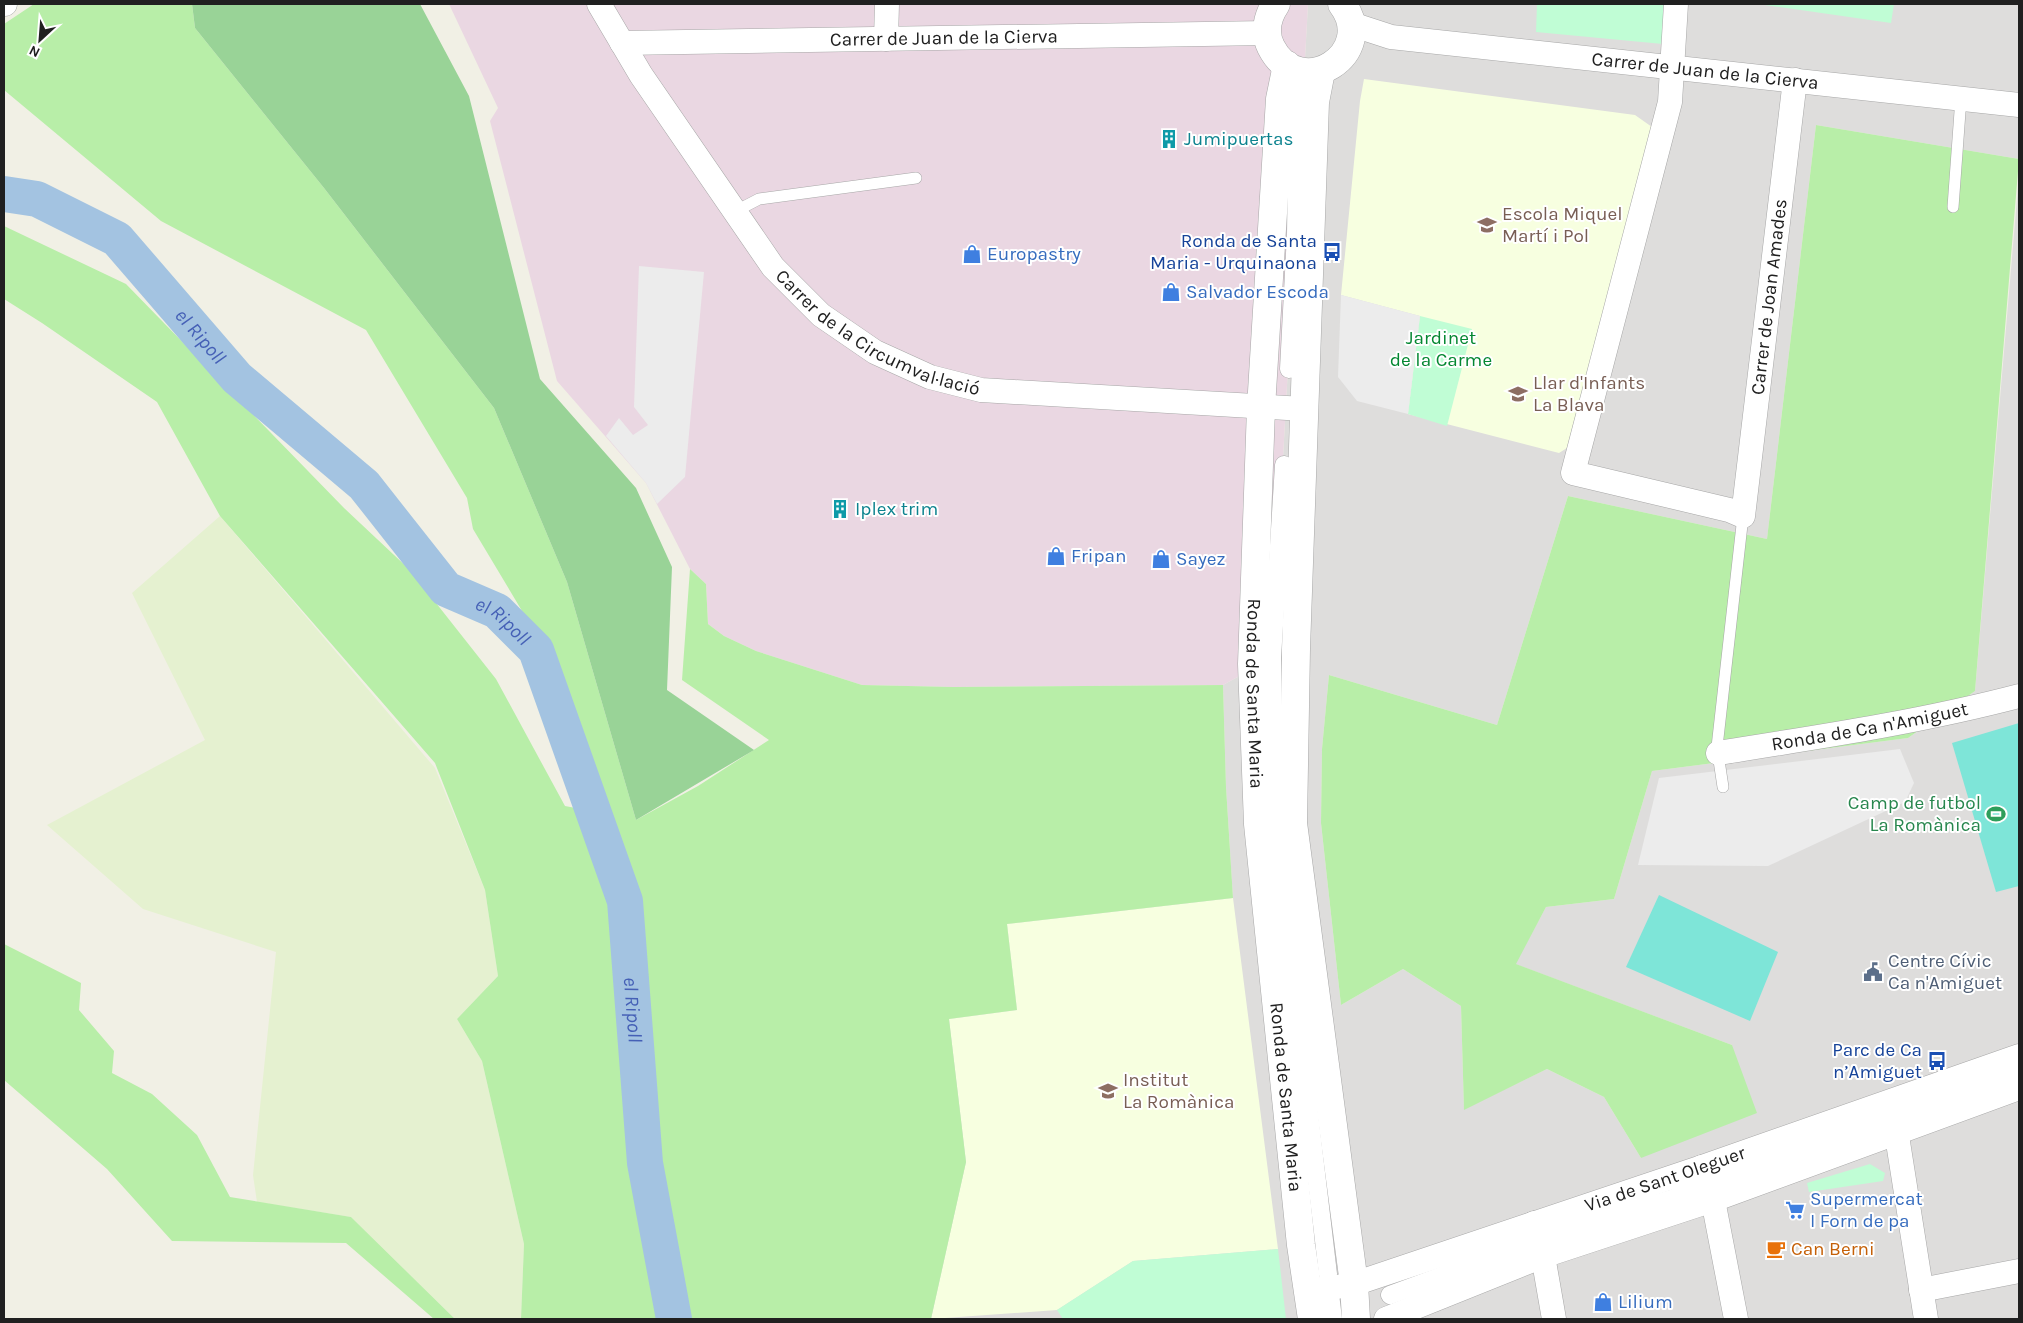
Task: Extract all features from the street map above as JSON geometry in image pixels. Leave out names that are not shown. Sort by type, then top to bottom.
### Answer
[{"type":"street","name":"Carrer de la Circumval·lació","points":[[599,4],[661,106],[773,267],[821,315],[874,352],[930,377],[981,390],[1261,408],[1304,409]]},
{"type":"street","points":[[886,39],[887,4]]},
{"type":"street","points":[[1276,4],[1269,18],[1267,34],[1275,55],[1313,66]]},
{"type":"street","points":[[1676,4],[1670,102],[1573,473],[1729,510],[1744,516]]},
{"type":"street","name":"Carrer de Juan de la Cierva","points":[[1347,14],[1391,37],[2019,104]]},
{"type":"street","points":[[1289,369],[1296,234],[1298,101],[1313,66],[1349,44],[1347,14]]},
{"type":"street","name":"Carrer de Juan de la Cierva","points":[[622,43],[1267,34]]},
{"type":"street","name":"Carrer de Juan de la Cierva","points":[[1313,66],[1391,37]]},
{"type":"street","name":"Ronda de Santa Maria","points":[[1313,66],[1280,99],[1261,408],[1252,664],[1258,824],[1331,1290],[1356,1319]]},
{"type":"street","name":"Ronda de Santa Maria","points":[[1312,1319],[1331,1290],[1293,823],[1304,409],[1315,102],[1313,66]]},
{"type":"street","name":"Carrer de Joan Amades","points":[[1744,516],[1795,80]]},
{"type":"street","name":"Ronda de Santa Maria","points":[[1284,465],[1272,658],[1274,819],[1328,1274]]},
{"type":"street","name":"Ronda de Ca n'Amiguet","points":[[1718,753],[1888,726],[1954,713],[2019,696]]},
{"type":"street","name":"Via de Sant Oleguer","points":[[1331,1290],[1539,1240],[1708,1183],[1894,1116],[2019,1056]]},
{"type":"street","name":"Via de Sant Oleguer","points":[[1390,1295],[1539,1240],[1708,1183],[2019,1072]]},
{"type":"street","name":"Via de Sant Oleguer","points":[[1894,1116],[2019,1088]]},
{"type":"street","points":[[1894,1116],[1926,1319]]},
{"type":"street","points":[[1708,1183],[1736,1319]]},
{"type":"street","points":[[1539,1240],[1554,1319]]},
{"type":"street","name":"Via de Sant Oleguer","points":[[1386,1319],[1539,1240]]},
{"type":"street","points":[[1921,1290],[2019,1271]]},
{"type":"street","points":[[1331,1290],[1333,1319]]},
{"type":"lane","points":[[1953,207],[1961,98]]},
{"type":"lane","points":[[734,212],[759,199],[916,178]]},
{"type":"lane","points":[[1723,787],[1718,753],[1744,516]]},
{"type":"shaded area","points":[[449,4],[1308,4],[1272,658],[1223,685],[953,687],[862,685],[756,651],[724,636],[708,624],[706,584],[690,569],[646,483],[557,381],[490,121],[498,108]]},
{"type":"shaded area","points":[[1308,4],[2019,4],[2019,159],[1816,125],[1767,539],[1568,496],[1497,725],[1329,675],[1322,749],[1321,823],[1341,1005],[1403,969],[1461,1006],[1464,1109],[1547,1069],[1604,1097],[1641,1158],[1732,1045],[1515,964],[1546,907],[1614,899],[1652,771],[1908,738],[1975,691],[2019,176],[2019,1319],[931,1319],[949,1019],[1017,1010],[1007,924],[1233,898],[1226,787],[1223,685],[1272,658]]},
{"type":"shaded area","name":"Escola Miquel Martí i Pol","points":[[1364,79],[1635,115],[1652,127],[1567,448],[1559,453],[1408,414],[1420,316],[1341,295],[1360,101]]},
{"type":"shaded area","points":[[639,266],[704,272],[685,477],[657,504],[646,483],[606,436],[619,418],[633,435],[648,425],[634,407]]},
{"type":"shaded area","points":[[1341,295],[1420,316],[1408,414],[1357,401],[1338,377]]},
{"type":"shaded area","points":[[220,516],[435,768],[485,890],[498,976],[457,1019],[482,1061],[524,1244],[521,1319],[455,1319],[351,1217],[257,1202],[253,1175],[276,952],[143,909],[47,825],[205,740],[132,593]]},
{"type":"shaded area","name":"Camp de futbol La Romànica","points":[[2019,723],[2019,886],[1996,892],[1952,743]]},
{"type":"shaded area","points":[[1900,749],[1914,783],[1905,802],[1768,866],[1638,865],[1659,778]]},
{"type":"shaded area","points":[[1659,895],[1778,952],[1750,1021],[1626,967]]},
{"type":"shaded area","name":"Institut La Romànica","points":[[1233,898],[1278,1249],[1133,1261],[1057,1310],[931,1319],[966,1162],[949,1019],[1017,1010],[1007,924]]},
{"type":"green space","points":[[34,4],[192,4],[195,28],[324,188],[494,408],[567,582],[636,820],[698,786],[769,740],[682,680],[690,569],[706,584],[708,624],[724,636],[756,651],[862,685],[953,687],[1223,685],[1226,787],[1233,898],[1007,924],[1017,1010],[949,1019],[966,1162],[931,1319],[521,1319],[524,1244],[482,1061],[457,1019],[498,976],[485,890],[435,763],[220,516],[157,402],[4,299],[4,226],[126,284],[344,508],[410,570],[496,679],[565,806],[602,813],[540,641],[473,529],[467,498],[366,330],[161,221],[4,90],[4,24]]},
{"type":"green space","points":[[192,4],[420,4],[469,96],[540,379],[636,488],[672,567],[667,690],[754,750],[636,820],[567,582],[494,408],[324,188],[195,28]]},
{"type":"green space","points":[[1537,4],[1665,4],[1663,44],[1536,32]]},
{"type":"green space","points":[[1758,4],[1894,4],[1891,23]]},
{"type":"green space","points":[[1816,125],[2019,159],[1975,691],[1908,738],[1652,771],[1614,899],[1546,907],[1516,964],[1732,1045],[1757,1113],[1641,1158],[1604,1097],[1547,1069],[1464,1110],[1461,1006],[1403,969],[1341,1005],[1321,823],[1322,749],[1329,675],[1497,725],[1568,496],[1767,539]]},
{"type":"green space","name":"Jardinet de la Carme","points":[[1420,316],[1472,329],[1447,426],[1408,414]]},
{"type":"green space","points":[[4,944],[81,983],[79,1010],[114,1051],[112,1073],[152,1094],[197,1135],[230,1197],[351,1217],[455,1319],[434,1319],[346,1243],[172,1241],[107,1169],[4,1080]]},
{"type":"green space","points":[[1870,1164],[1885,1173],[1883,1181],[1809,1192],[1807,1183]]},
{"type":"green space","points":[[1278,1249],[1286,1319],[1063,1319],[1057,1310],[1133,1261]]},
{"type":"waterway","name":"el Ripoll","points":[[4,194],[37,199],[117,239],[237,378],[364,485],[446,589],[497,611],[536,650],[625,901],[645,1163],[674,1319]]},
{"type":"place","name":"Jumipuertas","points":[[1169,139]]},
{"type":"place","name":"Escola Miquel Martí i Pol","points":[[1487,225]]},
{"type":"place","name":"Ronda de Santa Maria - Urquinaona","points":[[1332,252]]},
{"type":"place","name":"Europastry","points":[[972,254]]},
{"type":"place","name":"Salvador Escoda","points":[[1171,292]]},
{"type":"place","name":"Llar d'Infants La Blava","points":[[1518,394]]},
{"type":"place","name":"Iplex trim","points":[[840,509]]},
{"type":"place","name":"Fripan","points":[[1056,556]]},
{"type":"place","name":"Sayez","points":[[1161,559]]},
{"type":"place","name":"Camp de futbol La Romànica","points":[[1996,814]]},
{"type":"place","name":"Centre Cívic Ca n'Amiguet","points":[[1873,972]]},
{"type":"place","name":"Parc de Ca n’Amiguet","points":[[1937,1061]]},
{"type":"place","name":"Institut La Romànica","points":[[1108,1091]]},
{"type":"place","name":"Supermercat I Forn de pa","points":[[1795,1210]]},
{"type":"place","name":"Can Berni","points":[[1776,1249]]},
{"type":"place","name":"Lilium","points":[[1603,1302]]}]
